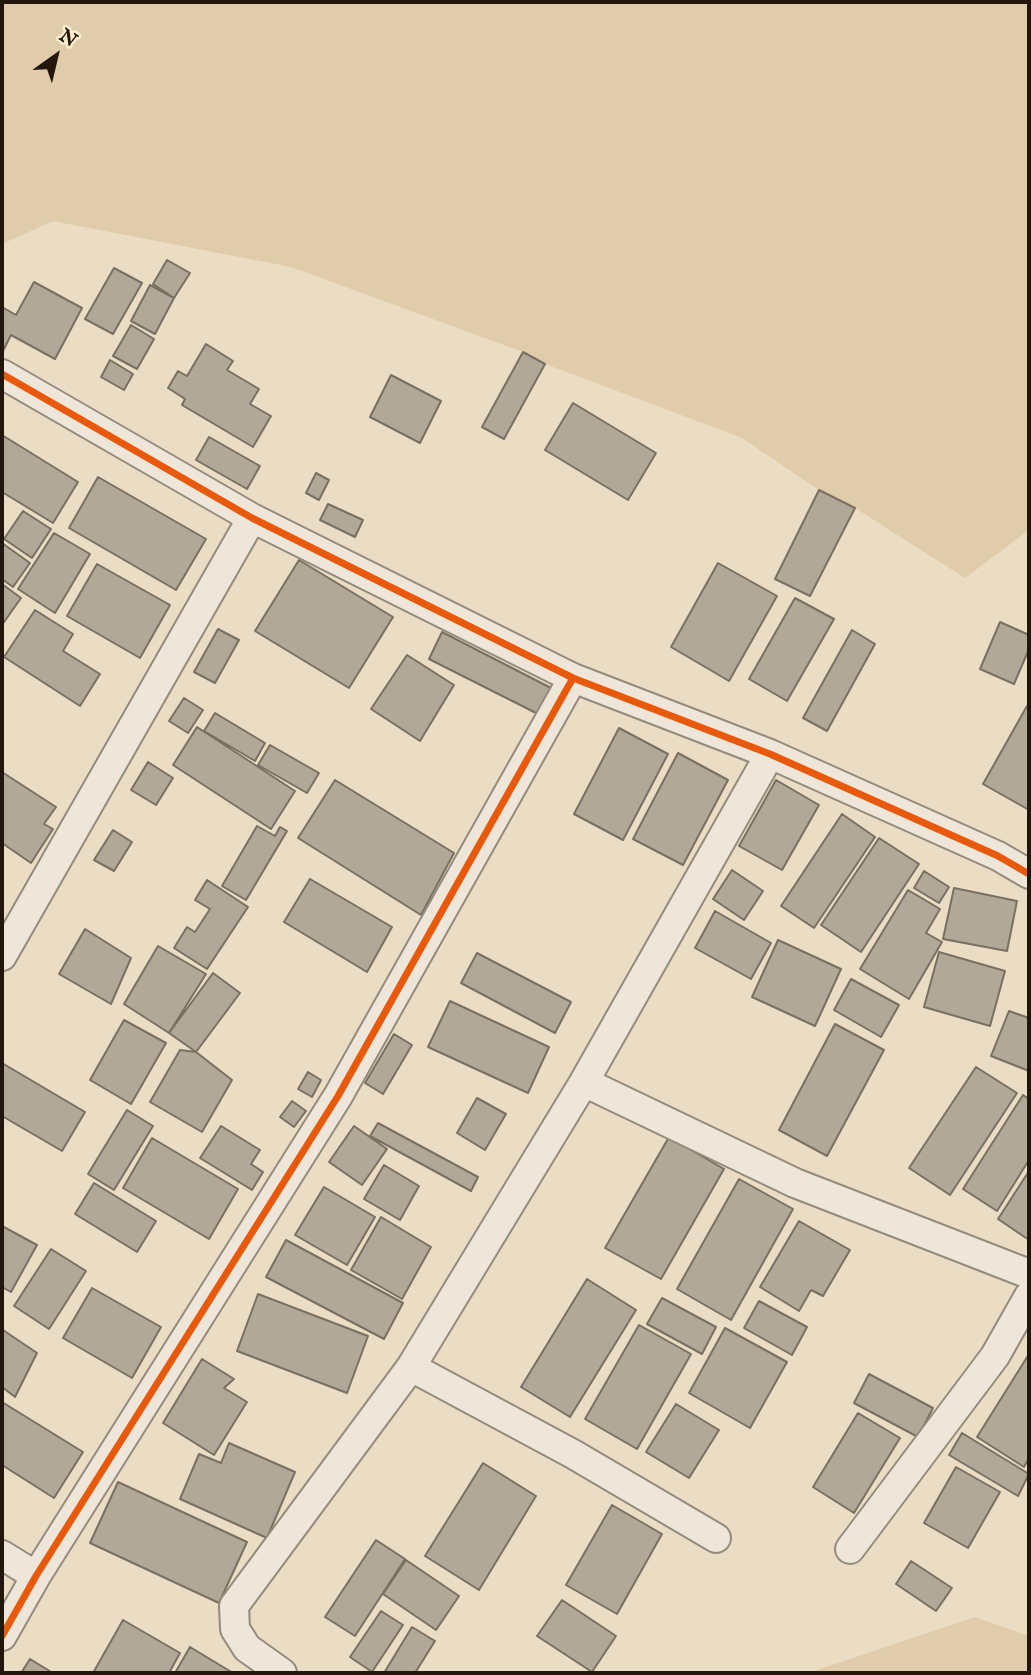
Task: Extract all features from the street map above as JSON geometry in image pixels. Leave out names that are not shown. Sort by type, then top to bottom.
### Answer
[{"type":"street","points":[[2,374],[252,518],[573,678],[770,754],[998,856],[1029,874]]},
{"type":"street","points":[[2,956],[252,518]]},
{"type":"street","points":[[2,1636],[36,1576],[338,1096],[573,678]]},
{"type":"street","points":[[282,1673],[247,1648],[235,1629],[234,1606],[411,1367],[584,1082],[770,754]]},
{"type":"street","points":[[584,1082],[795,1183],[1029,1274]]},
{"type":"street","points":[[850,1549],[995,1356],[1029,1296]]},
{"type":"street","points":[[411,1367],[573,1454],[716,1538]]},
{"type":"street","points":[[2,1555],[36,1576]]},
{"type":"shaded area","points":[[2,2],[1029,2],[1029,530],[965,578],[855,508],[819,490],[742,438],[545,364],[523,352],[291,267],[53,221],[2,244]]},
{"type":"shaded area","points":[[975,1617],[1029,1636],[1029,1673],[808,1673]]},
{"type":"building","points":[[167,260],[190,273],[174,298],[153,284]]},
{"type":"building","points":[[114,268],[142,283],[113,334],[85,319]]},
{"type":"building","points":[[34,282],[82,308],[55,359],[11,335],[2,353],[2,307],[16,315]]},
{"type":"building","points":[[150,285],[174,298],[155,334],[131,321]]},
{"type":"building","points":[[131,325],[154,339],[137,369],[113,356]]},
{"type":"building","points":[[206,344],[233,361],[227,370],[259,389],[250,404],[271,416],[253,447],[182,405],[185,399],[168,388],[178,371],[187,376]]},
{"type":"building","points":[[523,352],[545,364],[504,439],[482,427]]},
{"type":"building","points":[[110,360],[133,374],[124,390],[101,377]]},
{"type":"building","points":[[391,375],[441,401],[420,443],[370,417]]},
{"type":"building","points":[[573,403],[656,453],[628,500],[545,450]]},
{"type":"building","points":[[2,435],[78,482],[53,523],[2,492]]},
{"type":"building","points":[[209,437],[260,466],[247,489],[196,460]]},
{"type":"building","points":[[316,473],[329,480],[319,500],[306,493]]},
{"type":"building","points":[[98,477],[206,539],[176,590],[69,528]]},
{"type":"building","points":[[819,490],[855,508],[810,596],[775,579]]},
{"type":"building","points":[[328,504],[363,520],[355,537],[320,520]]},
{"type":"building","points":[[23,511],[51,529],[32,558],[4,539]]},
{"type":"building","points":[[54,533],[90,554],[55,613],[18,589]]},
{"type":"building","points":[[2,543],[30,563],[13,587],[2,579]]},
{"type":"building","points":[[299,560],[393,617],[349,688],[255,631]]},
{"type":"building","points":[[718,563],[777,596],[729,681],[671,647]]},
{"type":"building","points":[[97,564],[170,605],[140,658],[67,616]]},
{"type":"building","points":[[2,584],[21,598],[2,625]]},
{"type":"building","points":[[795,598],[834,619],[787,701],[749,679]]},
{"type":"building","points":[[35,610],[73,634],[63,651],[100,674],[80,706],[4,657]]},
{"type":"building","points":[[1000,622],[1029,635],[1029,649],[1014,684],[980,669]]},
{"type":"building","points":[[218,629],[239,640],[215,683],[194,672]]},
{"type":"building","points":[[852,630],[875,644],[827,731],[803,718]]},
{"type":"building","points":[[442,632],[553,689],[540,715],[429,659]]},
{"type":"building","points":[[407,655],[454,685],[420,741],[371,709]]},
{"type":"building","points":[[184,698],[203,710],[188,733],[169,721]]},
{"type":"building","points":[[1027,706],[1029,707],[1029,810],[983,784]]},
{"type":"building","points":[[215,713],[265,743],[255,761],[204,731]]},
{"type":"building","points":[[197,727],[295,791],[271,829],[173,765]]},
{"type":"building","points":[[619,728],[668,754],[623,840],[574,814]]},
{"type":"building","points":[[270,745],[319,773],[307,793],[258,765]]},
{"type":"building","points":[[678,753],[728,780],[683,865],[633,839]]},
{"type":"building","points":[[148,762],[173,778],[156,805],[131,790]]},
{"type":"building","points":[[2,772],[56,807],[44,824],[53,829],[31,863],[2,843]]},
{"type":"building","points":[[335,780],[454,853],[421,915],[298,838]]},
{"type":"building","points":[[776,780],[819,805],[782,870],[739,846]]},
{"type":"building","points":[[842,814],[875,837],[814,928],[781,906]]},
{"type":"building","points":[[257,826],[275,836],[280,827],[287,831],[246,900],[222,886]]},
{"type":"building","points":[[113,830],[132,842],[114,871],[94,860]]},
{"type":"building","points":[[879,838],[919,864],[861,952],[821,925]]},
{"type":"building","points":[[732,870],[763,891],[744,920],[713,899]]},
{"type":"building","points":[[924,871],[949,887],[939,903],[914,888]]},
{"type":"building","points":[[310,879],[392,927],[367,972],[284,922]]},
{"type":"building","points":[[207,880],[248,907],[207,969],[174,948],[187,927],[195,932],[210,909],[195,900]]},
{"type":"building","points":[[954,888],[1017,901],[1007,951],[943,939]]},
{"type":"building","points":[[908,890],[940,909],[926,933],[942,942],[909,999],[860,969]]},
{"type":"building","points":[[715,911],[771,943],[751,979],[695,948]]},
{"type":"building","points":[[85,929],[131,958],[111,1004],[59,974]]},
{"type":"building","points":[[778,940],[841,969],[815,1026],[752,997]]},
{"type":"building","points":[[158,946],[206,974],[169,1033],[124,1004]]},
{"type":"building","points":[[939,952],[1005,971],[990,1026],[924,1007]]},
{"type":"building","points":[[477,953],[571,1002],[555,1033],[461,983]]},
{"type":"building","points":[[213,973],[240,993],[196,1052],[169,1033]]},
{"type":"building","points":[[851,979],[899,1005],[881,1037],[834,1010]]},
{"type":"building","points":[[450,1001],[549,1047],[528,1093],[428,1047]]},
{"type":"building","points":[[1009,1011],[1029,1018],[1029,1071],[991,1056]]},
{"type":"building","points":[[124,1020],[166,1043],[131,1104],[90,1080]]},
{"type":"building","points":[[835,1024],[884,1050],[827,1156],[779,1130]]},
{"type":"building","points":[[394,1034],[412,1045],[383,1094],[365,1083]]},
{"type":"building","points":[[180,1050],[196,1052],[232,1080],[202,1132],[150,1102]]},
{"type":"building","points":[[2,1063],[85,1112],[62,1151],[2,1116]]},
{"type":"building","points":[[976,1067],[1017,1093],[950,1195],[909,1168]]},
{"type":"building","points":[[308,1072],[321,1080],[312,1097],[298,1089]]},
{"type":"building","points":[[1023,1095],[1029,1099],[1029,1160],[997,1211],[963,1189]]},
{"type":"building","points":[[477,1098],[506,1114],[485,1150],[457,1133]]},
{"type":"building","points":[[292,1101],[306,1111],[294,1127],[280,1117]]},
{"type":"building","points":[[127,1110],[153,1126],[114,1190],[88,1174]]},
{"type":"building","points":[[378,1123],[478,1177],[471,1191],[370,1136]]},
{"type":"building","points":[[221,1126],[260,1150],[251,1164],[263,1172],[252,1190],[200,1158]]},
{"type":"building","points":[[354,1126],[387,1149],[362,1185],[329,1162]]},
{"type":"building","points":[[669,1137],[724,1169],[661,1279],[605,1248]]},
{"type":"building","points":[[152,1138],[238,1189],[209,1239],[123,1188]]},
{"type":"building","points":[[384,1165],[419,1186],[400,1220],[364,1199]]},
{"type":"building","points":[[1029,1171],[1029,1240],[998,1219]]},
{"type":"building","points":[[739,1179],[793,1209],[731,1320],[677,1289]]},
{"type":"building","points":[[94,1183],[156,1221],[137,1252],[75,1214]]},
{"type":"building","points":[[324,1187],[375,1217],[347,1265],[295,1235]]},
{"type":"building","points":[[381,1217],[431,1247],[402,1299],[351,1270]]},
{"type":"building","points":[[799,1221],[850,1250],[823,1296],[811,1290],[799,1311],[760,1287]]},
{"type":"building","points":[[2,1226],[37,1245],[11,1292],[2,1287]]},
{"type":"building","points":[[286,1240],[403,1303],[384,1339],[266,1277]]},
{"type":"building","points":[[51,1249],[86,1271],[49,1329],[14,1306]]},
{"type":"building","points":[[587,1279],[636,1310],[570,1417],[521,1387]]},
{"type":"building","points":[[92,1288],[161,1327],[132,1378],[63,1338]]},
{"type":"building","points":[[258,1294],[368,1336],[347,1393],[237,1351]]},
{"type":"building","points":[[662,1298],[716,1327],[702,1354],[647,1324]]},
{"type":"building","points":[[759,1301],[807,1327],[792,1355],[744,1328]]},
{"type":"building","points":[[639,1325],[691,1354],[637,1449],[585,1419]]},
{"type":"building","points":[[725,1328],[787,1362],[750,1428],[689,1393]]},
{"type":"building","points":[[3,1330],[37,1353],[15,1397],[2,1387]]},
{"type":"building","points":[[1029,1354],[1029,1458],[1024,1467],[977,1437]]},
{"type":"building","points":[[202,1359],[234,1379],[224,1388],[247,1402],[214,1455],[163,1423]]},
{"type":"building","points":[[869,1374],[933,1408],[918,1437],[854,1403]]},
{"type":"building","points":[[2,1402],[83,1452],[54,1498],[2,1465]]},
{"type":"building","points":[[676,1404],[719,1430],[689,1478],[646,1452]]},
{"type":"building","points":[[858,1413],[900,1438],[854,1513],[813,1487]]},
{"type":"building","points":[[962,1433],[1029,1474],[1018,1496],[949,1455]]},
{"type":"building","points":[[229,1443],[295,1472],[267,1538],[180,1499],[199,1454],[221,1463]]},
{"type":"building","points":[[483,1463],[536,1496],[479,1590],[425,1556]]},
{"type":"building","points":[[956,1467],[1000,1492],[968,1548],[924,1523]]},
{"type":"building","points":[[118,1482],[247,1542],[219,1603],[90,1543]]},
{"type":"building","points":[[612,1505],[662,1534],[617,1614],[566,1585]]},
{"type":"building","points":[[376,1540],[405,1559],[355,1636],[325,1617]]},
{"type":"building","points":[[406,1560],[459,1596],[436,1630],[383,1594]]},
{"type":"building","points":[[911,1561],[952,1588],[936,1611],[896,1584]]},
{"type":"building","points":[[562,1600],[616,1636],[592,1672],[537,1636]]},
{"type":"building","points":[[381,1611],[403,1625],[372,1672],[350,1657]]},
{"type":"building","points":[[123,1620],[180,1653],[169,1673],[93,1673]]},
{"type":"building","points":[[412,1627],[435,1641],[415,1673],[384,1673]]},
{"type":"building","points":[[190,1647],[233,1673],[175,1673]]},
{"type":"building","points":[[30,1659],[53,1673],[21,1673]]},
{"type":"cycle path","points":[[2,374],[252,518],[573,678],[770,754],[998,856],[1029,874]]},
{"type":"cycle path","points":[[2,1636],[36,1576],[338,1096],[573,678]]}]
